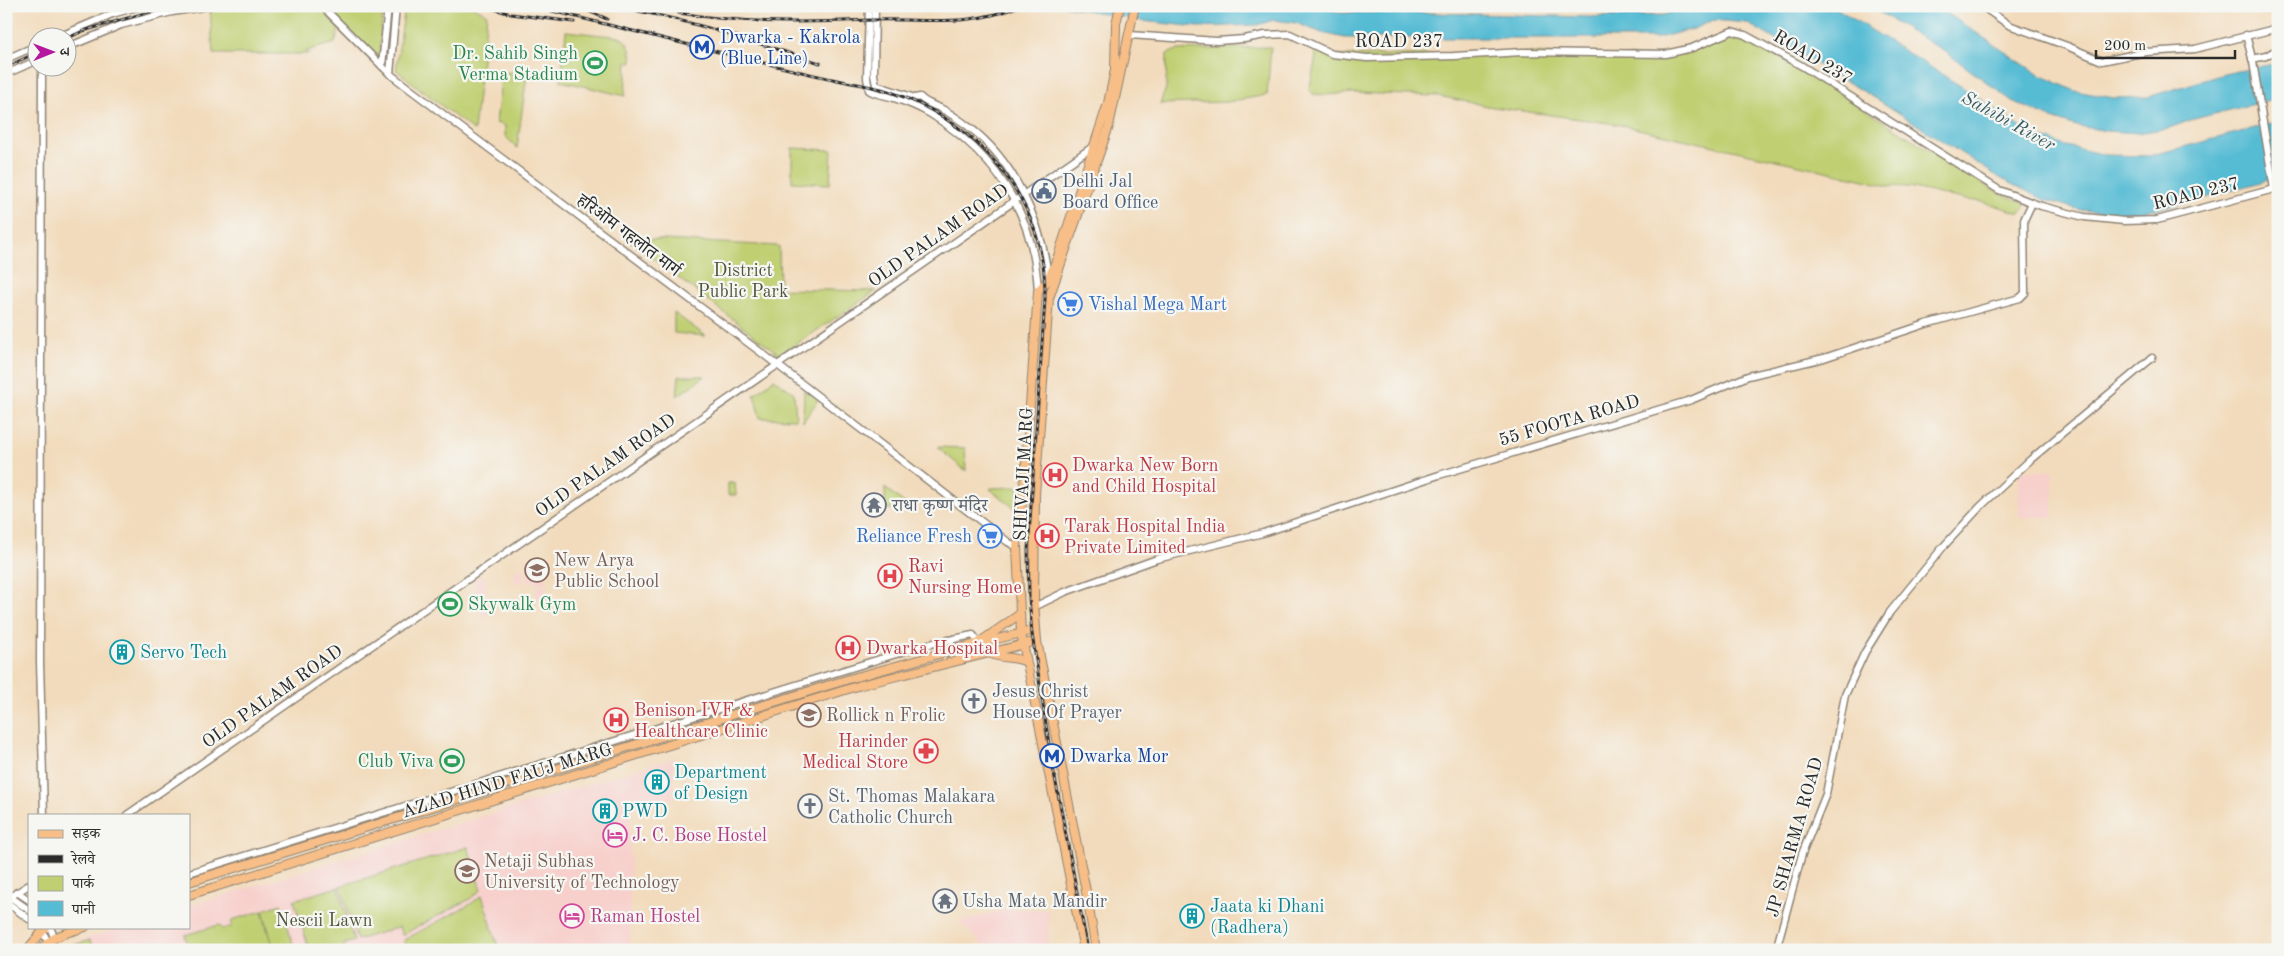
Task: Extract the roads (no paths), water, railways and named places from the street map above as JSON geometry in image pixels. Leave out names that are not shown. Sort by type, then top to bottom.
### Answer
[{"type":"main road","name":"SHIVAJI MARG","points":[[1096,950],[1037,641],[1034,607],[1035,495],[1049,298],[1098,146],[1115,70],[1116,24],[1120,6]]},
{"type":"main road","name":"SHIVAJI MARG","points":[[1084,950],[1022,644],[1018,547],[1038,291],[1048,280],[1117,94],[1135,6]]},
{"type":"main road","points":[[1038,305],[1049,298],[1048,280]]},
{"type":"main road","points":[[979,643],[1020,614]]},
{"type":"main road","name":"AZAD HIND FAUJ MARG","points":[[190,882],[806,692],[979,643],[1036,630]]},
{"type":"main road","name":"AZAD HIND FAUJ MARG","points":[[190,895],[852,688],[987,652],[1037,641]]},
{"type":"main road","points":[[987,652],[995,657],[1018,658],[1026,662]]},
{"type":"main road","points":[[435,796],[438,805]]},
{"type":"main road","points":[[1079,926],[1091,920]]},
{"type":"main road","points":[[27,950],[45,928]]},
{"type":"main road","points":[[40,950],[51,939],[82,928]]},
{"type":"main road","points":[[1082,940],[1093,936]]},
{"type":"street","points":[[78,29],[112,14],[140,6]]},
{"type":"street","points":[[78,43],[121,25],[172,12],[209,6]]},
{"type":"street","name":"हरिओम गहलोत मार्ग","points":[[322,6],[390,74],[776,364],[992,530],[1018,547]]},
{"type":"street","points":[[382,66],[388,6]]},
{"type":"street","points":[[390,74],[396,6]]},
{"type":"street","points":[[869,6],[876,85],[915,98],[920,97],[970,128],[1002,160],[1023,194],[1042,245],[1048,280]]},
{"type":"street","points":[[875,6],[867,78],[869,90],[929,113],[974,145],[997,171],[1009,189],[1027,231],[1034,256],[1038,291]]},
{"type":"street","points":[[1982,6],[2009,25],[2058,42],[2102,61],[2146,52],[2194,49],[2278,28]]},
{"type":"street","name":"ROAD 237","points":[[1129,35],[1217,41],[1244,39],[1265,34],[1290,34],[1332,54],[1366,58],[1522,52],[1666,54],[1692,48],[1732,31],[1745,35],[1802,66],[1999,190],[2032,203],[2084,217],[2124,221],[2157,220],[2276,189]]},
{"type":"street","points":[[2246,35],[2276,189]]},
{"type":"street","points":[[6,59],[28,49]]},
{"type":"street","points":[[2252,61],[2278,50]]},
{"type":"street","points":[[6,74],[28,64]]},
{"type":"street","points":[[42,78],[40,637],[44,814]]},
{"type":"street","name":"OLD PALAM ROAD","points":[[128,814],[1014,200],[1098,146]]},
{"type":"street","name":"55 FOOTA ROAD","points":[[1034,607],[1065,592],[1158,559],[1263,533],[1446,473],[1691,400],[1748,376],[1824,358],[1926,324],[2020,298],[2025,293],[2024,220],[2032,203]]},
{"type":"street","name":"JP SHARMA ROAD","points":[[1776,950],[1802,854],[1826,794],[1845,695],[1865,652],[1890,612],[1943,547],[1980,507],[2024,466],[2152,358]]},
{"type":"street","points":[[190,873],[925,645],[973,635],[979,643]]},
{"type":"street","points":[[8,898],[28,886]]},
{"type":"street","points":[[17,892],[28,899]]},
{"type":"street","points":[[8,898],[28,909]]},
{"type":"street","points":[[8,898],[28,918]]},
{"type":"street","points":[[45,928],[51,939]]},
{"type":"water","name":"Sahibi River","points":[[1065,6],[1164,6],[1201,12],[1242,6],[1320,6],[1341,13],[1393,12],[1589,17],[1663,15],[1684,9],[1685,6],[1833,6],[1970,92],[2029,133],[2066,146],[2106,155],[2149,156],[2278,122],[2278,177],[2191,202],[2137,212],[2111,213],[2081,210],[2045,200],[2000,178],[1880,101],[1747,23],[1713,20],[1693,29],[1657,38],[1345,38],[1322,33],[1296,23],[1274,20],[1257,25],[1198,27],[1142,21]]},
{"type":"water","points":[[1869,6],[1936,6],[2038,74],[2075,91],[2114,98],[2148,97],[2224,74],[2278,63],[2278,98],[2194,119],[2169,128],[2138,133],[2107,131],[2073,125],[2046,116],[2012,101],[1947,53]]},
{"type":"railway","points":[[78,33],[169,6]]},
{"type":"railway","points":[[484,6],[511,14],[574,22]]},
{"type":"railway","points":[[532,6],[888,91],[917,103],[944,118],[990,156],[1009,180],[1024,206],[1036,234],[1044,273],[1045,299],[1028,550],[1029,597],[1032,634],[1051,757],[1088,950]]},
{"type":"railway","points":[[577,6],[607,19]]},
{"type":"railway","points":[[608,6],[635,10],[689,23],[820,63]]},
{"type":"railway","points":[[679,13],[704,17],[776,22],[964,20],[1000,13],[1019,6]]},
{"type":"railway","points":[[6,67],[28,57]]},
{"type":"place","name":"Dwarka - Kakrola (Blue Line)","points":[[702,47]]},
{"type":"place","name":"Dr. Sahib Singh Verma Stadium","points":[[595,63]]},
{"type":"place","name":"Delhi Jal Board Office","points":[[1044,191]]},
{"type":"place","name":"Vishal Mega Mart","points":[[1070,304]]},
{"type":"place","name":"Dwarka New Born and Child Hospital","points":[[1055,475]]},
{"type":"place","name":"राधा कृष्ण मंदिर","points":[[874,505]]},
{"type":"place","name":"Reliance Fresh","points":[[990,536]]},
{"type":"place","name":"Tarak Hospital India Private Limited","points":[[1047,536]]},
{"type":"place","name":"New Arya Public School","points":[[537,570]]},
{"type":"place","name":"Ravi Nursing Home","points":[[890,576]]},
{"type":"place","name":"Skywalk Gym","points":[[450,604]]},
{"type":"place","name":"Dwarka Hospital","points":[[848,648]]},
{"type":"place","name":"Servo Tech","points":[[122,652]]},
{"type":"place","name":"Jesus Christ House Of Prayer","points":[[974,701]]},
{"type":"place","name":"Rollick n Frolic","points":[[809,715]]},
{"type":"place","name":"Benison IVF & Healthcare Clinic","points":[[616,720]]},
{"type":"place","name":"Harinder Medical Store","points":[[926,751]]},
{"type":"place","name":"Dwarka Mor","points":[[1052,756]]},
{"type":"place","name":"Club Viva","points":[[452,761]]},
{"type":"place","name":"Department of Design","points":[[657,782]]},
{"type":"place","name":"St. Thomas Malakara Catholic Church","points":[[810,806]]},
{"type":"place","name":"PWD","points":[[605,811]]},
{"type":"place","name":"J. C. Bose Hostel","points":[[615,835]]},
{"type":"place","name":"Netaji Subhas University of Technology","points":[[467,871]]},
{"type":"place","name":"Usha Mata Mandir","points":[[945,901]]},
{"type":"place","name":"Raman Hostel","points":[[572,916]]},
{"type":"place","name":"Jaata ki Dhani (Radhera)","points":[[1192,916]]},
{"type":"park label","name":"District Public Park","points":[[743,280]]},
{"type":"park label","name":"Nescii Lawn","points":[[324,920]]}]
